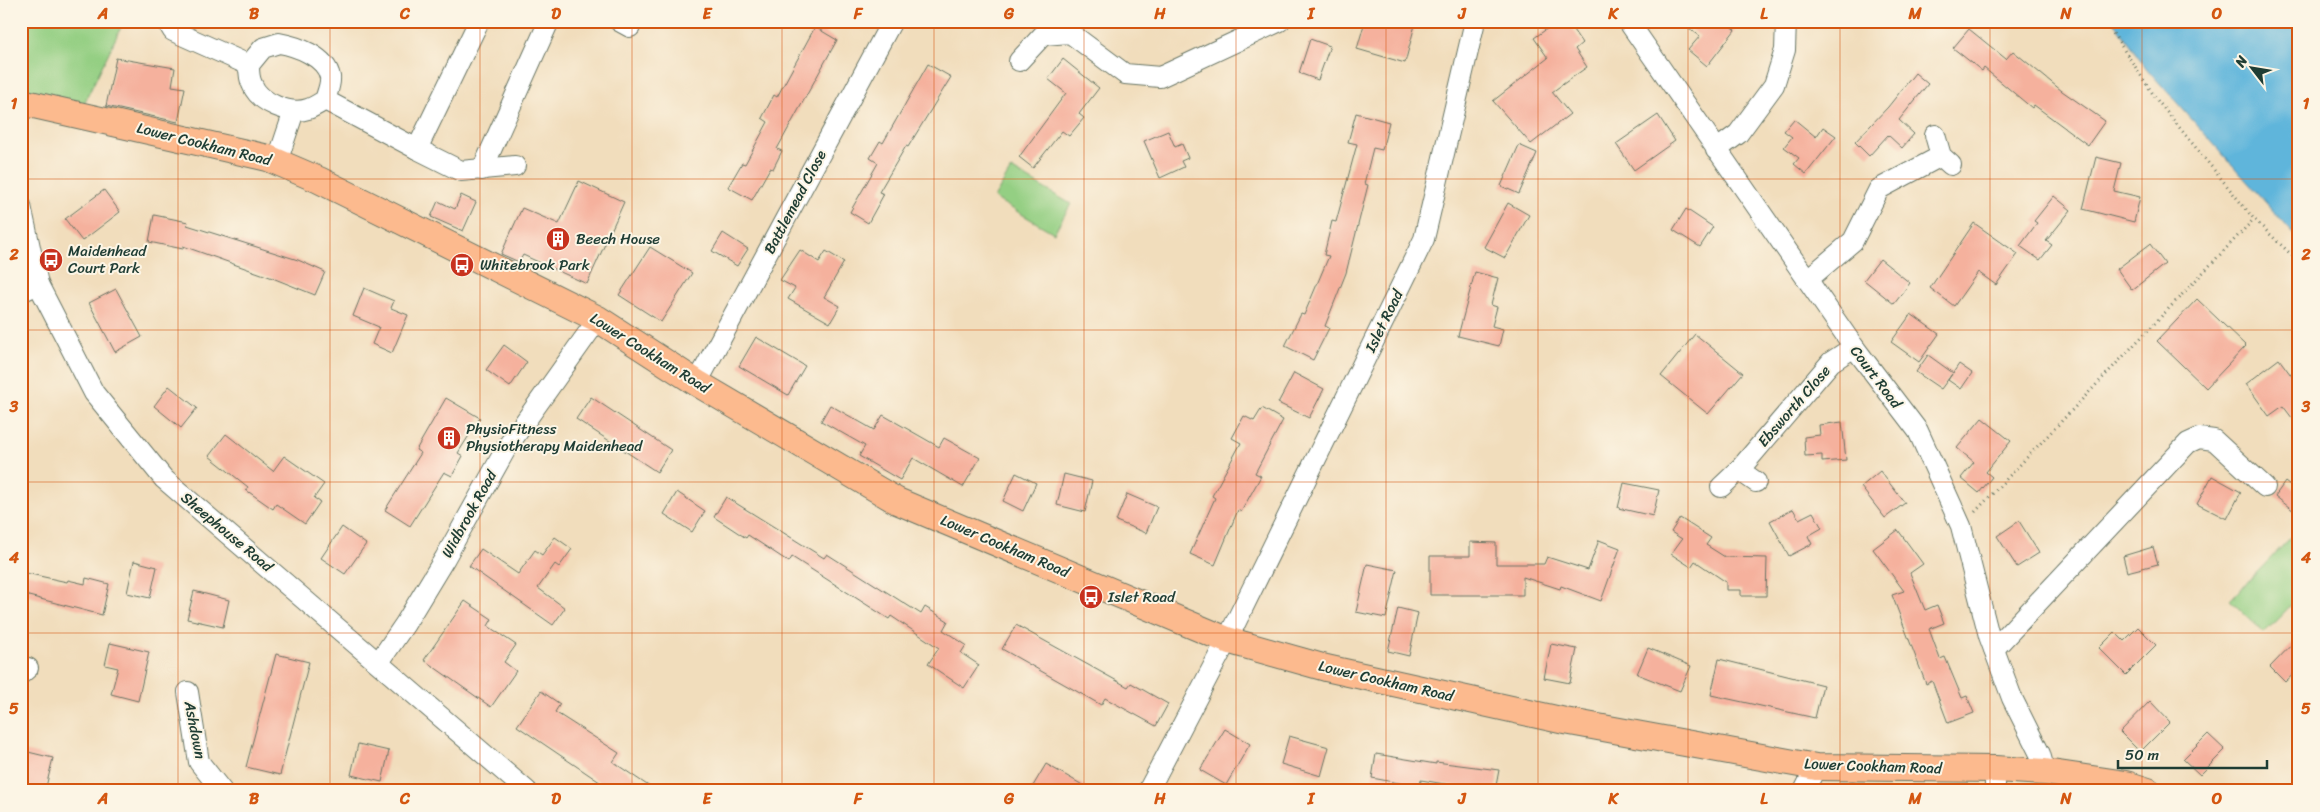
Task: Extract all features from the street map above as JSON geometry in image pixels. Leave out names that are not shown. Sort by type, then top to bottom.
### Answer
[{"type":"main road","name":"Lower Cookham Road","points":[[21,102],[198,141],[277,162],[320,180],[598,319],[698,383],[896,501],[1227,640],[1326,668],[1556,719],[1816,767],[1995,780],[2045,772],[2126,784],[2148,791]]},
{"type":"street","points":[[168,21],[173,31],[249,65]]},
{"type":"street","points":[[417,149],[479,21]]},
{"type":"street","points":[[482,170],[548,21]]},
{"type":"street","name":"Battlemead Close","points":[[698,383],[892,21]]},
{"type":"street","points":[[1019,61],[1043,35],[1070,33],[1124,74],[1160,77],[1280,21]]},
{"type":"street","name":"Islet Road","points":[[1148,791],[1227,640],[1424,239],[1475,21]]},
{"type":"street","name":"Court Road","points":[[1628,21],[1854,347],[1918,431],[1962,526],[1994,648],[2012,698],[2040,754],[2045,772]]},
{"type":"street","points":[[1716,150],[1738,134],[1774,85],[1785,50],[1786,21]]},
{"type":"street","points":[[279,42],[302,50],[312,55],[326,68],[330,77],[325,100],[307,110],[294,110],[272,104],[252,85],[249,65],[263,48],[279,42]]},
{"type":"street","points":[[325,100],[461,171],[515,166]]},
{"type":"street","points":[[277,162],[294,110]]},
{"type":"street","points":[[1807,280],[1853,241],[1879,189],[1946,161],[1935,135]]},
{"type":"street","name":"Sheephouse Road","points":[[21,206],[30,288],[94,393],[164,479],[527,791]]},
{"type":"street","name":"Widbrook Road","points":[[379,662],[405,624],[445,558],[507,447],[598,319]]},
{"type":"street","name":"Ebsworth Close","points":[[1721,487],[1739,470],[1831,362],[1854,347]]},
{"type":"street","points":[[1994,648],[2188,442],[2199,438],[2214,440],[2265,487]]},
{"type":"street","points":[[1739,470],[1756,482]]},
{"type":"street","name":"Ashdown","points":[[188,692],[199,762],[222,791]]},
{"type":"street","points":[[1804,791],[1816,767]]},
{"type":"path","points":[[2105,21],[2157,100],[2254,219],[2299,262]]},
{"type":"path","points":[[1962,526],[2254,219]]},
{"type":"green space","points":[[21,21],[124,21],[77,118],[21,105]]},
{"type":"green space","points":[[1011,169],[1071,204],[1054,233],[994,198]]},
{"type":"green space","points":[[2299,529],[2299,597],[2264,633],[2230,600]]},
{"type":"water","points":[[2113,21],[2299,21],[2299,240],[2147,69]]},
{"type":"building","points":[[1365,21],[1416,21],[1405,63],[1357,49]]},
{"type":"building","points":[[1558,21],[1567,21],[1582,43],[1575,49],[1587,67],[1552,92],[1570,114],[1531,144],[1493,101],[1548,58],[1534,38]]},
{"type":"building","points":[[1679,21],[1725,21],[1735,30],[1707,66],[1688,50],[1700,36]]},
{"type":"building","points":[[815,27],[837,40],[777,149],[782,151],[773,169],[770,168],[752,200],[728,187],[742,163],[745,164],[768,122],[762,118],[774,95],[777,97]]},
{"type":"building","points":[[1969,29],[2006,59],[2013,51],[2062,91],[2105,121],[2088,145],[2034,105],[2032,108],[1984,68],[1982,71],[1953,48]]},
{"type":"building","points":[[1310,39],[1330,46],[1318,80],[1299,73]]},
{"type":"building","points":[[116,58],[175,68],[172,86],[185,88],[178,122],[106,106]]},
{"type":"building","points":[[1063,59],[1099,88],[1079,114],[1084,118],[1069,136],[1062,131],[1033,168],[1019,157],[1066,93],[1048,79]]},
{"type":"building","points":[[928,64],[951,77],[908,147],[906,146],[879,192],[884,194],[868,223],[850,212],[878,163],[870,158],[880,141],[883,143]]},
{"type":"building","points":[[1915,73],[1928,84],[1899,120],[1914,134],[1902,148],[1888,135],[1869,156],[1855,142],[1888,107]]},
{"type":"building","points":[[1356,113],[1389,122],[1382,150],[1373,148],[1364,184],[1368,185],[1346,273],[1325,326],[1329,328],[1313,360],[1285,346],[1301,314],[1304,315],[1329,256],[1324,255],[1332,221],[1336,222],[1357,144],[1348,142]]},
{"type":"building","points":[[1658,115],[1675,141],[1634,170],[1616,144]]},
{"type":"building","points":[[1794,119],[1816,137],[1823,127],[1836,136],[1806,174],[1794,164],[1799,158],[1784,147],[1792,137],[1784,131]]},
{"type":"building","points":[[1168,131],[1175,147],[1182,144],[1188,158],[1181,161],[1184,167],[1160,178],[1144,141]]},
{"type":"building","points":[[1519,145],[1537,153],[1519,194],[1501,186]]},
{"type":"building","points":[[2096,157],[2121,163],[2114,191],[2140,197],[2134,222],[2083,209]]},
{"type":"building","name":"Beech House","points":[[579,181],[624,202],[587,284],[523,255],[519,262],[501,254],[522,208],[559,224]]},
{"type":"building","points":[[104,190],[120,212],[82,241],[65,219]]},
{"type":"building","points":[[461,195],[476,202],[463,231],[431,217],[438,201],[455,209]]},
{"type":"building","points":[[2054,196],[2071,210],[2046,241],[2052,245],[2040,260],[2020,246],[2037,223],[2034,221]]},
{"type":"building","points":[[1508,203],[1529,215],[1505,258],[1484,247]]},
{"type":"building","points":[[1686,209],[1713,227],[1700,247],[1673,230]]},
{"type":"building","points":[[154,215],[188,222],[187,225],[298,260],[325,272],[315,295],[183,246],[183,249],[149,242]]},
{"type":"building","points":[[1974,223],[2018,254],[1996,285],[1978,272],[1954,306],[1930,288]]},
{"type":"building","points":[[723,233],[748,249],[737,266],[712,251]]},
{"type":"building","points":[[2150,244],[2165,264],[2132,290],[2117,269]]},
{"type":"building","points":[[650,247],[692,273],[661,322],[619,295]]},
{"type":"building","points":[[800,250],[819,262],[826,251],[844,262],[824,297],[840,306],[830,323],[788,299],[795,288],[780,280]]},
{"type":"building","points":[[1880,259],[1910,283],[1894,304],[1864,280]]},
{"type":"building","points":[[1475,272],[1498,278],[1491,305],[1497,307],[1492,326],[1503,329],[1499,346],[1458,336]]},
{"type":"building","points":[[364,288],[394,301],[391,308],[408,315],[392,353],[372,344],[379,327],[353,316]]},
{"type":"building","points":[[116,289],[142,337],[115,352],[89,303]]},
{"type":"building","points":[[2197,299],[2246,346],[2206,388],[2157,341]]},
{"type":"building","points":[[1911,314],[1939,334],[1919,362],[1891,342]]},
{"type":"building","points":[[1695,334],[1743,373],[1708,414],[1661,376]]},
{"type":"building","points":[[756,337],[805,366],[788,395],[739,366]]},
{"type":"building","points":[[504,345],[527,362],[510,387],[486,370]]},
{"type":"building","points":[[1928,355],[1953,373],[1959,364],[1972,373],[1961,389],[1948,380],[1952,374],[1941,389],[1916,372]]},
{"type":"building","points":[[2279,359],[2299,386],[2299,427],[2283,406],[2269,416],[2246,384]]},
{"type":"building","points":[[1294,373],[1324,389],[1309,418],[1278,403]]},
{"type":"building","points":[[169,386],[197,408],[181,428],[154,406]]},
{"type":"building","points":[[591,397],[671,450],[657,472],[576,419]]},
{"type":"building","points":[[446,398],[480,418],[458,453],[463,456],[452,476],[444,472],[410,526],[385,510],[421,453],[416,450]]},
{"type":"building","points":[[830,405],[874,430],[883,415],[939,447],[944,438],[980,458],[963,487],[913,458],[900,480],[859,456],[865,446],[821,421]]},
{"type":"building","points":[[1262,408],[1283,420],[1255,473],[1261,476],[1241,512],[1238,510],[1215,565],[1190,554],[1215,498],[1212,496],[1241,443],[1232,438],[1244,416],[1254,421]]},
{"type":"building","points":[[1982,418],[2011,441],[1986,472],[1992,477],[1979,493],[1961,478],[1974,462],[1957,448]]},
{"type":"building","points":[[1842,422],[1846,460],[1822,462],[1822,455],[1805,456],[1804,437],[1820,435],[1819,425]]},
{"type":"building","points":[[226,434],[273,471],[284,456],[324,484],[314,498],[320,502],[305,524],[276,504],[273,509],[246,490],[248,487],[209,456]]},
{"type":"building","points":[[1880,471],[1905,503],[1885,518],[1861,487]]},
{"type":"building","points":[[1016,473],[1036,483],[1023,511],[1003,501]]},
{"type":"building","points":[[1064,474],[1092,481],[1085,512],[1057,505]]},
{"type":"building","points":[[2212,476],[2241,492],[2227,519],[2197,504]]},
{"type":"building","points":[[2285,482],[2299,493],[2299,515],[2275,496]]},
{"type":"building","points":[[1624,483],[1659,490],[1653,516],[1618,508]]},
{"type":"building","points":[[677,492],[705,511],[692,532],[664,514]]},
{"type":"building","points":[[1127,494],[1157,507],[1146,533],[1116,521]]},
{"type":"building","points":[[726,497],[824,558],[827,554],[921,614],[925,607],[948,621],[943,630],[966,645],[961,653],[979,665],[964,688],[928,664],[939,648],[891,616],[889,619],[792,557],[789,562],[748,535],[746,538],[714,517]]},
{"type":"building","points":[[1793,509],[1799,519],[1813,512],[1822,528],[1808,536],[1812,544],[1789,556],[1770,521]]},
{"type":"building","points":[[1680,518],[1711,538],[1706,545],[1725,557],[1767,558],[1766,596],[1741,596],[1741,590],[1726,590],[1726,582],[1695,561],[1691,567],[1671,554],[1682,539],[1671,532]]},
{"type":"building","points":[[2019,521],[2039,553],[2017,567],[1997,536]]},
{"type":"building","points":[[342,527],[366,544],[345,574],[321,558]]},
{"type":"building","points":[[1898,530],[1923,564],[1910,573],[1925,610],[1937,605],[1944,623],[1929,629],[1940,659],[1945,657],[1962,698],[1967,696],[1974,713],[1948,723],[1932,681],[1926,684],[1892,595],[1904,591],[1873,549]]},
{"type":"building","points":[[555,537],[572,549],[559,567],[555,564],[538,588],[565,608],[553,625],[469,566],[481,549],[518,574],[535,550],[542,555]]},
{"type":"building","points":[[1599,540],[1620,548],[1601,601],[1561,586],[1560,589],[1523,577],[1523,595],[1430,595],[1430,556],[1470,556],[1470,542],[1496,543],[1496,564],[1544,564],[1547,557],[1588,570]]},
{"type":"building","points":[[2153,547],[2158,564],[2127,572],[2123,556]]},
{"type":"building","points":[[134,561],[157,567],[150,598],[127,593]]},
{"type":"building","points":[[1367,564],[1397,570],[1386,618],[1356,612]]},
{"type":"building","points":[[21,572],[67,582],[68,580],[85,584],[86,578],[109,584],[102,615],[21,594]]},
{"type":"building","points":[[194,591],[229,600],[223,627],[187,619]]},
{"type":"building","points":[[465,601],[492,619],[488,626],[516,645],[504,662],[516,671],[491,707],[424,660]]},
{"type":"building","points":[[1398,608],[1418,613],[1409,656],[1388,651]]},
{"type":"building","points":[[1016,625],[1128,687],[1131,683],[1168,704],[1156,726],[1105,698],[1101,705],[1002,649]]},
{"type":"building","points":[[2138,627],[2156,645],[2126,675],[2099,648],[2115,632],[2124,641]]},
{"type":"building","points":[[2299,637],[2299,669],[2285,682],[2270,667]]},
{"type":"building","points":[[110,643],[149,652],[138,701],[111,694],[118,668],[105,665]]},
{"type":"building","points":[[1551,644],[1577,649],[1570,683],[1544,678]]},
{"type":"building","points":[[1648,648],[1691,666],[1680,691],[1637,674]]},
{"type":"building","points":[[276,654],[309,662],[280,775],[246,767]]},
{"type":"building","points":[[1719,659],[1823,685],[1815,718],[1711,695]]},
{"type":"building","points":[[541,691],[560,704],[555,712],[619,753],[613,762],[656,791],[613,791],[517,726]]},
{"type":"building","points":[[2150,701],[2170,722],[2140,752],[2120,732]]},
{"type":"building","points":[[1225,729],[1250,744],[1226,785],[1200,770]]},
{"type":"building","points":[[2208,734],[2225,750],[2200,775],[2183,759]]},
{"type":"building","points":[[1289,736],[1329,747],[1321,776],[1281,764]]},
{"type":"building","points":[[358,744],[389,751],[382,782],[351,775]]},
{"type":"building","points":[[24,751],[53,758],[45,791],[21,788],[21,763]]},
{"type":"building","points":[[1376,754],[1436,764],[1436,762],[1499,770],[1495,791],[1462,791],[1462,787],[1421,780],[1420,787],[1372,778]]},
{"type":"building","points":[[1046,764],[1093,791],[1030,791]]},
{"type":"place","name":"Beech House","points":[[558,239]]},
{"type":"place","name":"Maidenhead Court Park","points":[[51,260]]},
{"type":"place","name":"Whitebrook Park","points":[[462,265]]},
{"type":"place","name":"PhysioFitness Physiotherapy Maidenhead","points":[[449,438]]},
{"type":"place","name":"Islet Road","points":[[1091,597]]}]
